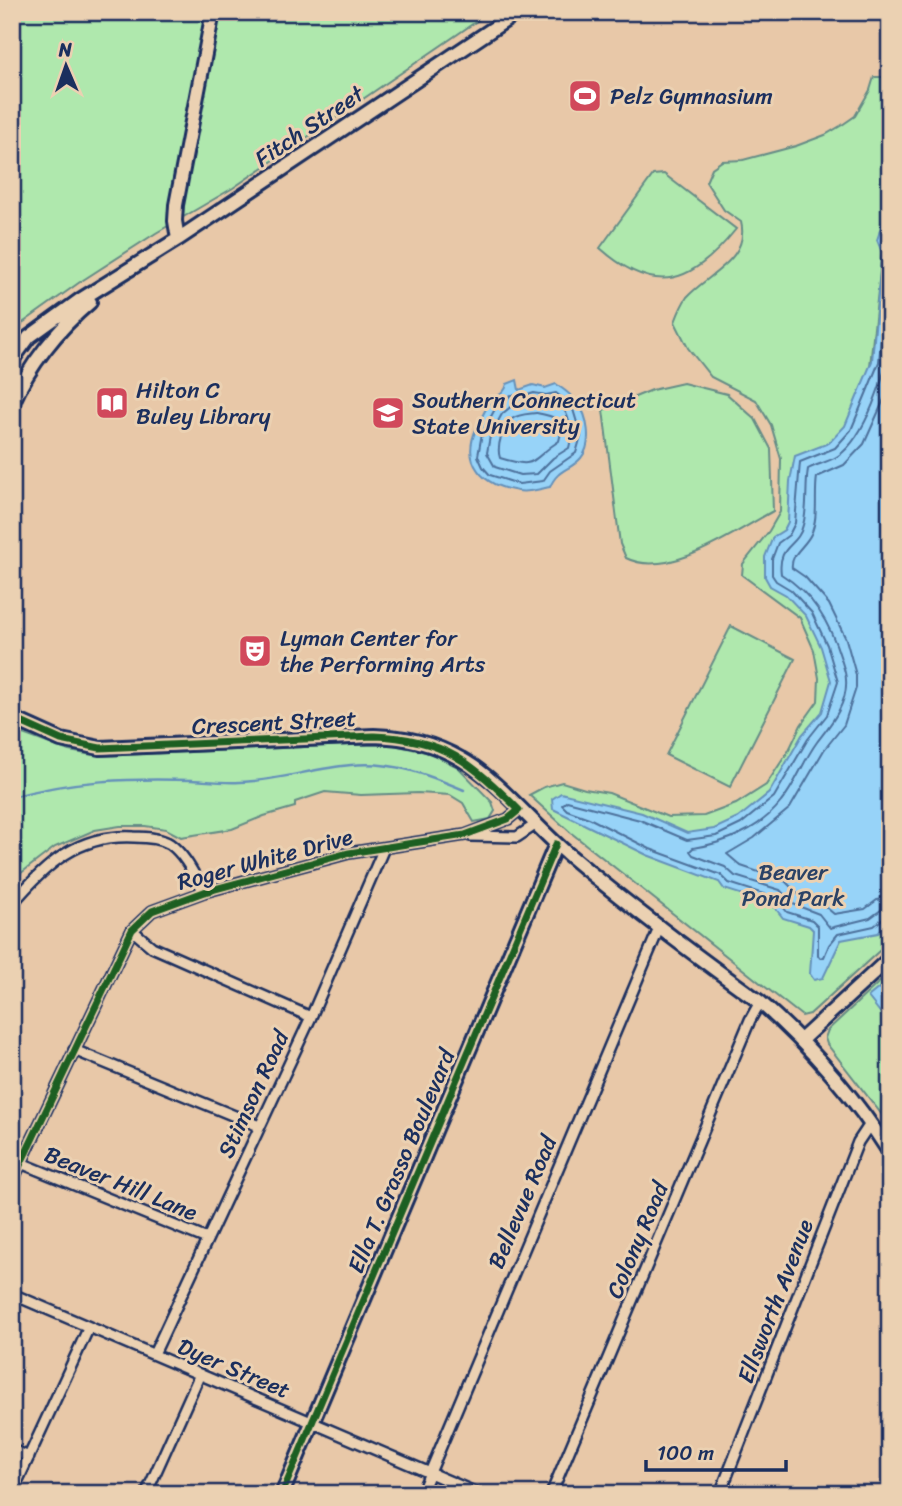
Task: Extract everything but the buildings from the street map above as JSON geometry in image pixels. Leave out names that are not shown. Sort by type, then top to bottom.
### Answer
[{"type":"main road","points":[[178,239],[176,205],[213,12]]},
{"type":"main road","name":"Fitch Street","points":[[12,360],[29,337],[41,327],[518,12]]},
{"type":"main road","name":"Fitch Street","points":[[12,404],[30,369],[48,346],[78,312],[122,274]]},
{"type":"main road","name":"Crescent Street","points":[[12,718],[61,740],[100,748],[362,737],[410,739],[434,745],[464,760],[556,844],[760,1002],[818,1058],[890,1153]]},
{"type":"main road","name":"Ella T. Grasso Boulevard","points":[[282,1494],[556,844]]},
{"type":"main road","points":[[801,1040],[890,958]]},
{"type":"street","name":"Roger White Drive","points":[[12,1182],[132,930],[152,911],[204,892],[349,853],[465,835],[509,819],[519,810]]},
{"type":"street","name":"Roger White Drive","points":[[465,835],[510,838],[524,834],[535,825]]},
{"type":"street","points":[[12,904],[38,873],[58,858],[79,846],[100,839],[123,836],[148,837],[168,843],[183,856],[204,892]]},
{"type":"street","name":"Stimson Road","points":[[154,1354],[311,1017],[384,848]]},
{"type":"street","name":"Bellevue Road","points":[[421,1494],[660,926]]},
{"type":"street","points":[[132,930],[152,947],[311,1017]]},
{"type":"street","name":"Colony Road","points":[[551,1494],[750,1020],[760,1002]]},
{"type":"street","points":[[74,1050],[259,1126]]},
{"type":"street","name":"Ellsworth Avenue","points":[[720,1494],[858,1142],[870,1124]]},
{"type":"street","name":"Beaver Hill Lane","points":[[21,1163],[206,1239]]},
{"type":"street","name":"Dyer Street","points":[[12,1294],[479,1494]]},
{"type":"street","points":[[12,1493],[89,1327]]},
{"type":"street","points":[[146,1494],[200,1374]]},
{"type":"street","points":[[12,1450],[29,1457]]},
{"type":"green space","points":[[12,12],[490,12],[233,188],[80,282],[24,322],[12,334]]},
{"type":"green space","name":"Beaver Pond Park","points":[[874,77],[890,77],[890,214],[880,232],[882,252],[870,366],[890,559],[890,941],[810,1014],[802,1016],[570,832],[529,795],[562,782],[609,793],[668,817],[704,816],[736,804],[766,785],[818,701],[819,678],[814,650],[800,618],[742,575],[743,564],[780,512],[781,459],[771,425],[756,400],[711,377],[688,348],[675,322],[687,297],[733,256],[742,235],[741,222],[724,210],[706,182],[712,168],[722,161],[743,160],[825,135],[855,116]]},
{"type":"green space","points":[[664,174],[736,229],[704,262],[673,278],[639,274],[620,264],[600,248],[653,175]]},
{"type":"green space","points":[[683,383],[727,394],[755,419],[771,449],[773,511],[722,540],[682,558],[662,563],[643,563],[626,558],[620,544],[603,410],[652,390]]},
{"type":"green space","points":[[731,626],[795,659],[730,787],[666,755]]},
{"type":"green space","points":[[12,730],[69,751],[99,756],[394,745],[430,753],[458,767],[492,802],[495,811],[490,819],[474,822],[463,803],[450,795],[361,795],[325,792],[295,802],[295,807],[232,829],[181,837],[166,829],[145,826],[95,830],[55,847],[12,880]]},
{"type":"green space","points":[[890,972],[890,1125],[825,1038],[828,1030]]},
{"type":"water","points":[[890,214],[890,922],[878,933],[841,940],[823,978],[814,980],[810,974],[813,930],[809,926],[783,918],[772,904],[724,889],[719,882],[647,855],[553,809],[552,799],[561,793],[642,813],[687,833],[714,829],[738,818],[769,793],[802,735],[822,712],[831,681],[821,647],[806,616],[786,595],[770,586],[765,577],[765,557],[773,537],[784,530],[788,522],[790,481],[795,456],[829,443],[845,426],[872,361],[882,252],[877,240],[884,219]]},
{"type":"water","points":[[517,380],[519,390],[533,385],[545,388],[556,384],[575,399],[588,430],[585,452],[577,462],[560,473],[550,487],[526,492],[505,488],[485,478],[473,462],[471,451],[472,440],[484,412],[507,384]]},
{"type":"water","points":[[890,979],[890,1025],[868,997]]},
{"type":"waterway","points":[[12,797],[101,781],[254,781],[366,764],[409,770],[464,790]]},
{"type":"cycle path","points":[[12,718],[61,740],[100,748],[374,736],[398,738],[420,742],[455,756],[471,766],[519,810],[508,819],[465,835],[349,853],[204,892],[152,911],[132,930],[12,1182]]},
{"type":"cycle path","points":[[282,1494],[556,844]]},
{"type":"place","name":"Pelz Gymnasium","points":[[585,96]]},
{"type":"place","name":"Hilton C Buley Library","points":[[112,403]]},
{"type":"place","name":"Southern Connecticut State University","points":[[388,413]]},
{"type":"place","name":"Lyman Center for the Performing Arts","points":[[255,651]]}]
